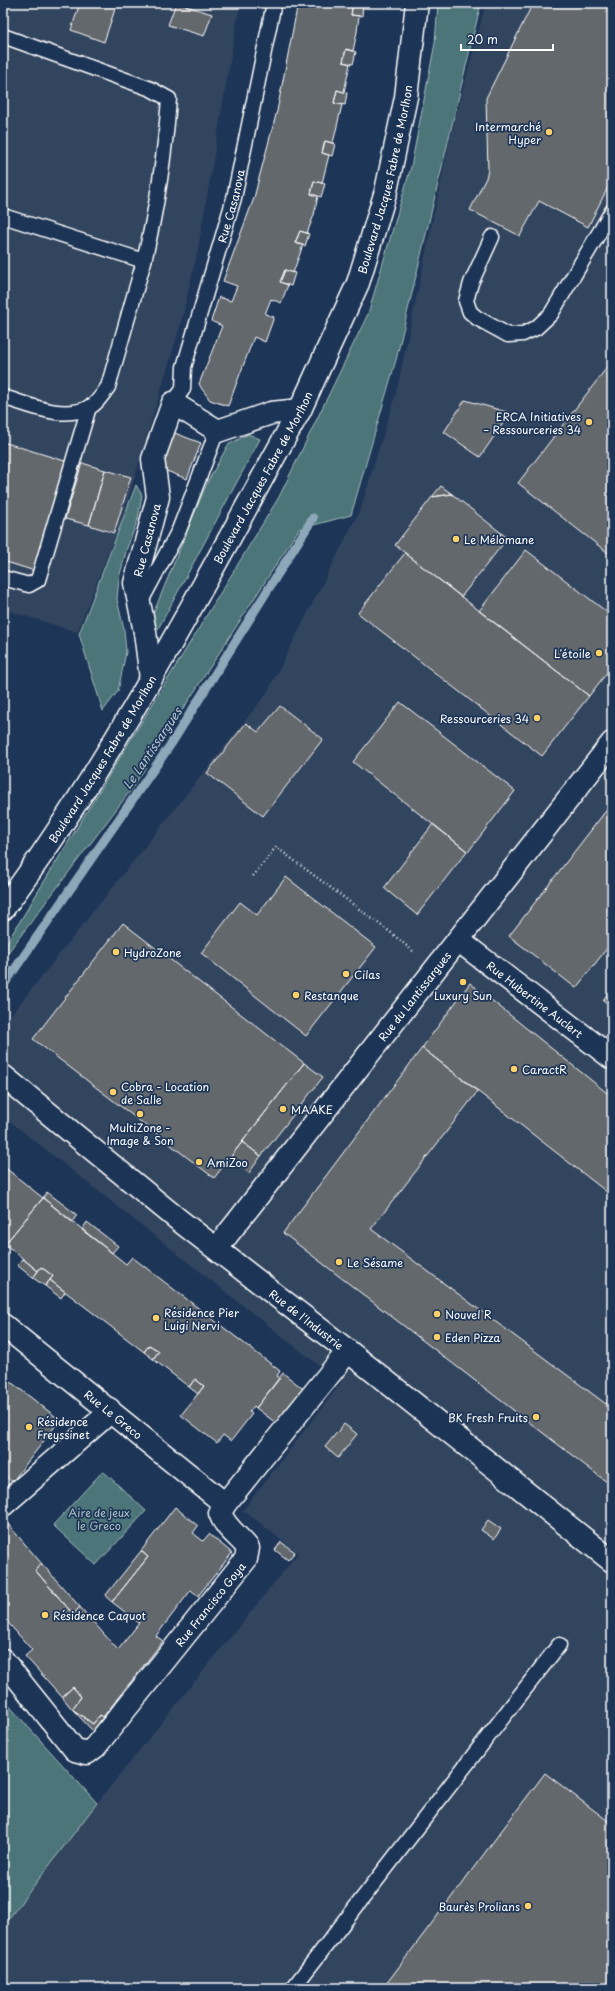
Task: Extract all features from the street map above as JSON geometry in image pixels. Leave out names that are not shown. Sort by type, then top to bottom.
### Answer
[{"type":"street","name":"Boulevard Jacques Fabre de Morlhon","points":[[3,909],[44,853],[151,679],[300,410],[358,283],[386,190],[406,97],[417,3]]},
{"type":"street","points":[[173,403],[218,431],[271,413],[300,410]]},
{"type":"street","name":"Rue Casanova","points":[[151,679],[145,632],[135,583],[158,498],[153,459],[173,403]]},
{"type":"street","name":"Rue du Lantissargues","points":[[217,1248],[612,743]]},
{"type":"street","name":"Rue Hubertine Auclert","points":[[458,940],[612,1058]]},
{"type":"street","name":"Rue de l'Industrie","points":[[3,1076],[180,1221],[217,1248],[348,1351],[612,1561]]},
{"type":"street","name":"Rue Le Greco","points":[[3,1325],[225,1504]]},
{"type":"street","points":[[225,1504],[348,1351]]},
{"type":"street","points":[[3,1505],[102,1419],[109,1409]]},
{"type":"street","name":"Rue Francisco Goya","points":[[3,1660],[75,1750],[87,1753],[95,1747],[246,1558],[248,1548],[242,1539],[223,1522],[220,1513],[225,1504]]},
{"type":"lane","name":"Rue Casanova","points":[[173,403],[183,389],[184,367],[234,198],[274,3]]},
{"type":"lane","points":[[3,36],[151,89],[169,99],[166,132],[153,220],[144,261],[108,387],[96,403],[89,407],[60,414],[3,397]]},
{"type":"lane","points":[[492,237],[471,283],[466,301],[470,312],[477,318],[508,335],[523,334],[536,328],[551,314],[612,211]]},
{"type":"lane","points":[[3,216],[144,261]]},
{"type":"lane","points":[[3,578],[29,585],[38,580],[89,407]]},
{"type":"lane","points":[[139,605],[179,530],[218,431]]},
{"type":"lane","points":[[293,1988],[559,1645]]},
{"type":"path","points":[[253,876],[276,847],[390,932],[434,970]]},
{"type":"shaded area","points":[[3,3],[240,3],[198,249],[181,323],[123,516],[77,632],[3,609]]},
{"type":"shaded area","points":[[486,3],[612,3],[612,1988],[3,1988],[3,1699],[97,1803],[298,1553],[243,1510],[341,1383],[3,1116],[3,1025],[267,693],[361,508],[397,389],[451,134]]},
{"type":"green space","points":[[438,3],[481,3],[396,360],[351,515],[299,529],[131,790],[3,959],[3,949],[279,497],[368,314],[411,167],[435,43]]},
{"type":"green space","points":[[248,434],[260,439],[158,629],[151,619],[207,483],[228,445]]},
{"type":"green space","points":[[136,485],[142,495],[138,519],[127,548],[119,578],[117,599],[124,630],[126,652],[118,691],[103,711],[79,634]]},
{"type":"green space","name":"Aire de jeux le Greco","points":[[103,1471],[146,1511],[96,1565],[53,1525]]},
{"type":"green space","points":[[3,1699],[97,1803],[3,1926]]},
{"type":"building","points":[[80,3],[117,3],[104,42],[71,30]]},
{"type":"building","points":[[176,3],[212,14],[204,36],[168,25]]},
{"type":"building","points":[[298,3],[353,3],[351,15],[359,16],[357,32],[353,51],[346,49],[343,62],[350,64],[344,92],[337,90],[334,103],[342,105],[333,143],[325,141],[322,153],[329,155],[322,183],[314,181],[311,194],[318,196],[314,215],[307,233],[300,231],[295,243],[303,245],[293,273],[285,270],[280,282],[288,285],[281,303],[271,299],[265,314],[274,317],[265,342],[254,337],[228,406],[210,400],[199,384],[222,326],[211,321],[219,297],[231,301],[237,286],[223,281],[254,198],[277,111]]},
{"type":"building","points":[[353,3],[363,3],[362,16],[351,15]]},
{"type":"building","name":"Intermarché Hyper","points":[[533,3],[612,3],[612,179],[588,227],[539,201],[520,236],[470,210],[486,178],[488,170],[486,98]]},
{"type":"building","points":[[346,49],[356,52],[353,64],[343,62]]},
{"type":"building","points":[[337,90],[347,93],[345,105],[334,103]]},
{"type":"building","points":[[325,141],[335,144],[332,156],[322,153]]},
{"type":"building","points":[[314,181],[325,184],[321,197],[311,194]]},
{"type":"building","points":[[300,231],[309,234],[305,246],[295,243]]},
{"type":"building","points":[[285,270],[295,273],[291,286],[280,282]]},
{"type":"building","name":"ERCA Initiatives – Ressourceries 34","points":[[612,361],[612,556],[518,483]]},
{"type":"building","points":[[465,400],[510,413],[480,457],[444,432]]},
{"type":"building","points":[[172,432],[201,443],[187,479],[159,468]]},
{"type":"building","points":[[3,442],[68,462],[35,571],[3,561]]},
{"type":"building","points":[[82,463],[105,470],[89,525],[65,519]]},
{"type":"building","points":[[105,470],[131,477],[114,533],[89,525]]},
{"type":"building","points":[[441,486],[452,494],[432,497]]},
{"type":"building","points":[[452,494],[500,532],[502,545],[461,597],[395,545],[432,497]]},
{"type":"building","points":[[500,532],[507,538],[502,545]]},
{"type":"building","points":[[526,550],[612,616],[612,666],[589,696],[479,611]]},
{"type":"building","points":[[405,553],[589,696],[542,756],[358,613]]},
{"type":"building","points":[[400,702],[515,791],[468,852],[353,762]]},
{"type":"building","points":[[280,706],[323,739],[263,816],[207,773],[246,723],[258,732]]},
{"type":"building","points":[[612,803],[612,942],[576,988],[509,936]]},
{"type":"building","points":[[433,824],[467,851],[417,915],[384,888]]},
{"type":"building","name":"Restanque","points":[[286,877],[376,947],[306,1036],[201,953],[240,902],[257,915]]},
{"type":"building","points":[[123,923],[304,1063],[214,1178],[33,1039]]},
{"type":"building","name":"CaractR","points":[[470,983],[612,1097],[612,1196],[422,1048]]},
{"type":"building","points":[[612,988],[612,1007],[603,1000]]},
{"type":"building","name":"Nouvel R","points":[[422,1048],[478,1091],[371,1229],[606,1404],[612,1396],[612,1486],[283,1233]]},
{"type":"building","name":"MAAKE","points":[[304,1063],[323,1077],[261,1156],[242,1142]]},
{"type":"building","points":[[242,1142],[261,1156],[249,1173],[230,1158]]},
{"type":"building","points":[[3,1166],[43,1198],[5,1244],[3,1243]]},
{"type":"building","points":[[47,1192],[77,1215],[72,1222],[43,1198]]},
{"type":"building","name":"Résidence Pier Luigi Nervi","points":[[43,1198],[126,1264],[132,1257],[280,1371],[277,1376],[280,1378],[256,1408],[254,1406],[249,1412],[252,1414],[231,1441],[223,1435],[217,1443],[181,1415],[204,1386],[195,1379],[189,1387],[153,1359],[159,1351],[149,1345],[144,1352],[50,1280],[53,1276],[41,1267],[38,1271],[5,1244]]},
{"type":"building","points":[[87,1222],[118,1246],[112,1253],[82,1230]]},
{"type":"building","points":[[23,1259],[38,1271],[33,1278],[17,1265]]},
{"type":"building","points":[[41,1267],[53,1276],[45,1286],[33,1278]]},
{"type":"building","points":[[50,1280],[65,1292],[61,1298],[45,1286]]},
{"type":"building","points":[[149,1345],[159,1351],[153,1359],[144,1352]]},
{"type":"building","points":[[283,1373],[306,1391],[280,1426],[256,1408]]},
{"type":"building","name":"Résidence Freyssinet","points":[[3,1376],[60,1420],[12,1482],[3,1474]]},
{"type":"building","points":[[195,1379],[204,1386],[198,1394],[189,1387]]},
{"type":"building","points":[[344,1424],[357,1434],[338,1458],[325,1447]]},
{"type":"building","name":"Résidence Caquot","points":[[175,1507],[198,1526],[193,1533],[203,1541],[209,1534],[232,1553],[198,1596],[191,1590],[156,1636],[163,1641],[103,1717],[100,1715],[93,1724],[72,1709],[81,1697],[73,1687],[62,1697],[25,1656],[32,1650],[3,1617],[3,1525],[6,1522],[42,1564],[35,1570],[73,1614],[80,1607],[118,1650],[139,1623],[112,1602],[148,1557],[141,1551]]},
{"type":"building","points":[[488,1520],[501,1529],[494,1539],[481,1530]]},
{"type":"building","points":[[281,1542],[295,1552],[288,1560],[275,1550]]},
{"type":"building","points":[[141,1551],[148,1557],[112,1602],[105,1596]]},
{"type":"building","points":[[42,1564],[80,1607],[73,1614],[35,1570]]},
{"type":"building","points":[[73,1687],[81,1697],[72,1709],[62,1697]]},
{"type":"building","points":[[72,1709],[93,1724],[100,1715],[103,1717],[93,1731]]},
{"type":"building","name":"Baurès Prolians","points":[[545,1773],[612,1824],[612,1988],[383,1988]]},
{"type":"waterway","name":"Le Lantissargues","points":[[3,986],[171,744],[313,518]]},
{"type":"place","name":"Intermarché Hyper","points":[[549,132]]},
{"type":"place","name":"ERCA Initiatives – Ressourceries 34","points":[[589,422]]},
{"type":"place","name":"Le Mélomane","points":[[456,539]]},
{"type":"place","name":"L'étoile","points":[[599,653]]},
{"type":"place","name":"Ressourceries 34","points":[[537,718]]},
{"type":"place","name":"HydroZone","points":[[116,952]]},
{"type":"place","name":"Cilas","points":[[346,974]]},
{"type":"place","name":"Luxury Sun","points":[[463,982]]},
{"type":"place","name":"Restanque","points":[[296,995]]},
{"type":"place","name":"CaractR","points":[[514,1069]]},
{"type":"place","name":"Cobra - Location de Salle","points":[[113,1092]]},
{"type":"place","name":"MAAKE","points":[[283,1109]]},
{"type":"place","name":"MultiZone - Image & Son","points":[[140,1114]]},
{"type":"place","name":"AmiZoo","points":[[199,1162]]},
{"type":"place","name":"Le Sésame","points":[[339,1262]]},
{"type":"place","name":"Nouvel R","points":[[437,1314]]},
{"type":"place","name":"Résidence Pier Luigi Nervi","points":[[156,1318]]},
{"type":"place","name":"Eden Pizza","points":[[437,1337]]},
{"type":"place","name":"BK Fresh Fruits","points":[[536,1417]]},
{"type":"place","name":"Résidence Freyssinet","points":[[29,1427]]},
{"type":"place","name":"Résidence Caquot","points":[[45,1615]]},
{"type":"place","name":"Baurès Prolians","points":[[528,1906]]}]
